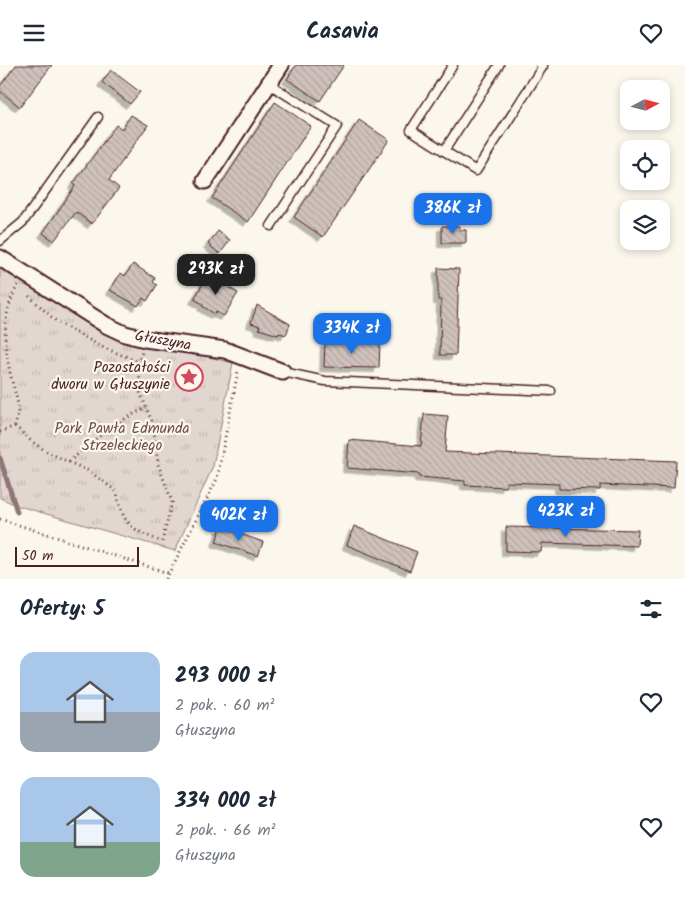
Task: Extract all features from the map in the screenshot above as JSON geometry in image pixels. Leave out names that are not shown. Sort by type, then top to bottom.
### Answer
[{"type":"street","points":[[205,181],[281,65]]},
{"type":"street","name":"Głuszyna","points":[[0,258],[21,280],[125,334],[145,339],[225,350],[283,372]]},
{"type":"lane","points":[[453,65],[411,130],[476,171],[543,66],[541,65]]},
{"type":"lane","points":[[444,151],[498,65]]},
{"type":"lane","points":[[269,84],[337,126],[271,226]]},
{"type":"lane","points":[[0,241],[24,222],[98,117]]},
{"type":"lane","points":[[283,372],[325,381],[551,391]]},
{"type":"path","points":[[0,432],[14,426],[18,415],[19,404],[12,379],[6,341],[6,315],[11,297],[21,280],[57,322],[102,347],[139,362]]},
{"type":"path","points":[[0,315],[6,315]]},
{"type":"path","points":[[14,426],[49,453],[89,471],[117,492],[120,511],[134,530],[162,542],[172,503],[158,464],[153,424],[140,393],[139,362],[145,339]]},
{"type":"path","points":[[166,579],[217,479],[241,356]]},
{"type":"path","points":[[69,462],[108,428],[147,408]]},
{"type":"path","points":[[0,519],[168,573]]},
{"type":"green space","name":"Park Pawła Edmunda Strzeleckiego","points":[[0,264],[103,330],[233,363],[213,466],[175,551],[19,506],[0,498]]},
{"type":"building","points":[[16,65],[52,65],[20,107],[0,91],[0,86]]},
{"type":"building","points":[[296,65],[344,65],[320,101],[287,79]]},
{"type":"building","points":[[111,70],[140,92],[130,104],[102,82]]},
{"type":"building","points":[[275,102],[311,126],[248,222],[212,198]]},
{"type":"building","points":[[131,115],[148,125],[109,180],[119,188],[92,224],[76,212],[54,241],[43,233],[75,186],[73,184],[116,125],[122,129]]},
{"type":"building","points":[[359,120],[389,140],[323,237],[294,217]]},
{"type":"building","points":[[442,226],[460,226],[460,230],[466,230],[466,243],[442,243]]},
{"type":"building","points":[[218,231],[230,240],[220,254],[208,244]]},
{"type":"building","points":[[133,264],[155,278],[153,282],[157,285],[147,301],[143,298],[138,306],[110,290],[121,273],[125,276]]},
{"type":"building","points":[[438,268],[459,269],[456,355],[440,355],[441,300],[438,300]]},
{"type":"building","points":[[208,275],[238,293],[224,316],[216,312],[215,314],[194,299]]},
{"type":"building","points":[[257,305],[290,324],[286,335],[279,333],[278,335],[259,329],[260,326],[251,323]]},
{"type":"building","points":[[325,342],[380,343],[379,368],[324,367]]},
{"type":"building","points":[[424,414],[448,416],[445,452],[676,461],[674,488],[600,485],[600,490],[559,489],[559,484],[506,482],[506,487],[465,485],[465,481],[419,477],[419,474],[347,468],[349,440],[421,446]]},
{"type":"building","points":[[354,526],[417,552],[410,571],[347,545]]},
{"type":"building","points":[[221,527],[263,542],[258,556],[216,542]]},
{"type":"building","points":[[506,527],[638,530],[637,546],[542,543],[541,552],[506,551]]},
{"type":"waterway","points":[[0,458],[17,512]]},
{"type":"place","name":"Pozostałości dworu w Głuszynie","points":[[189,377]]}]
